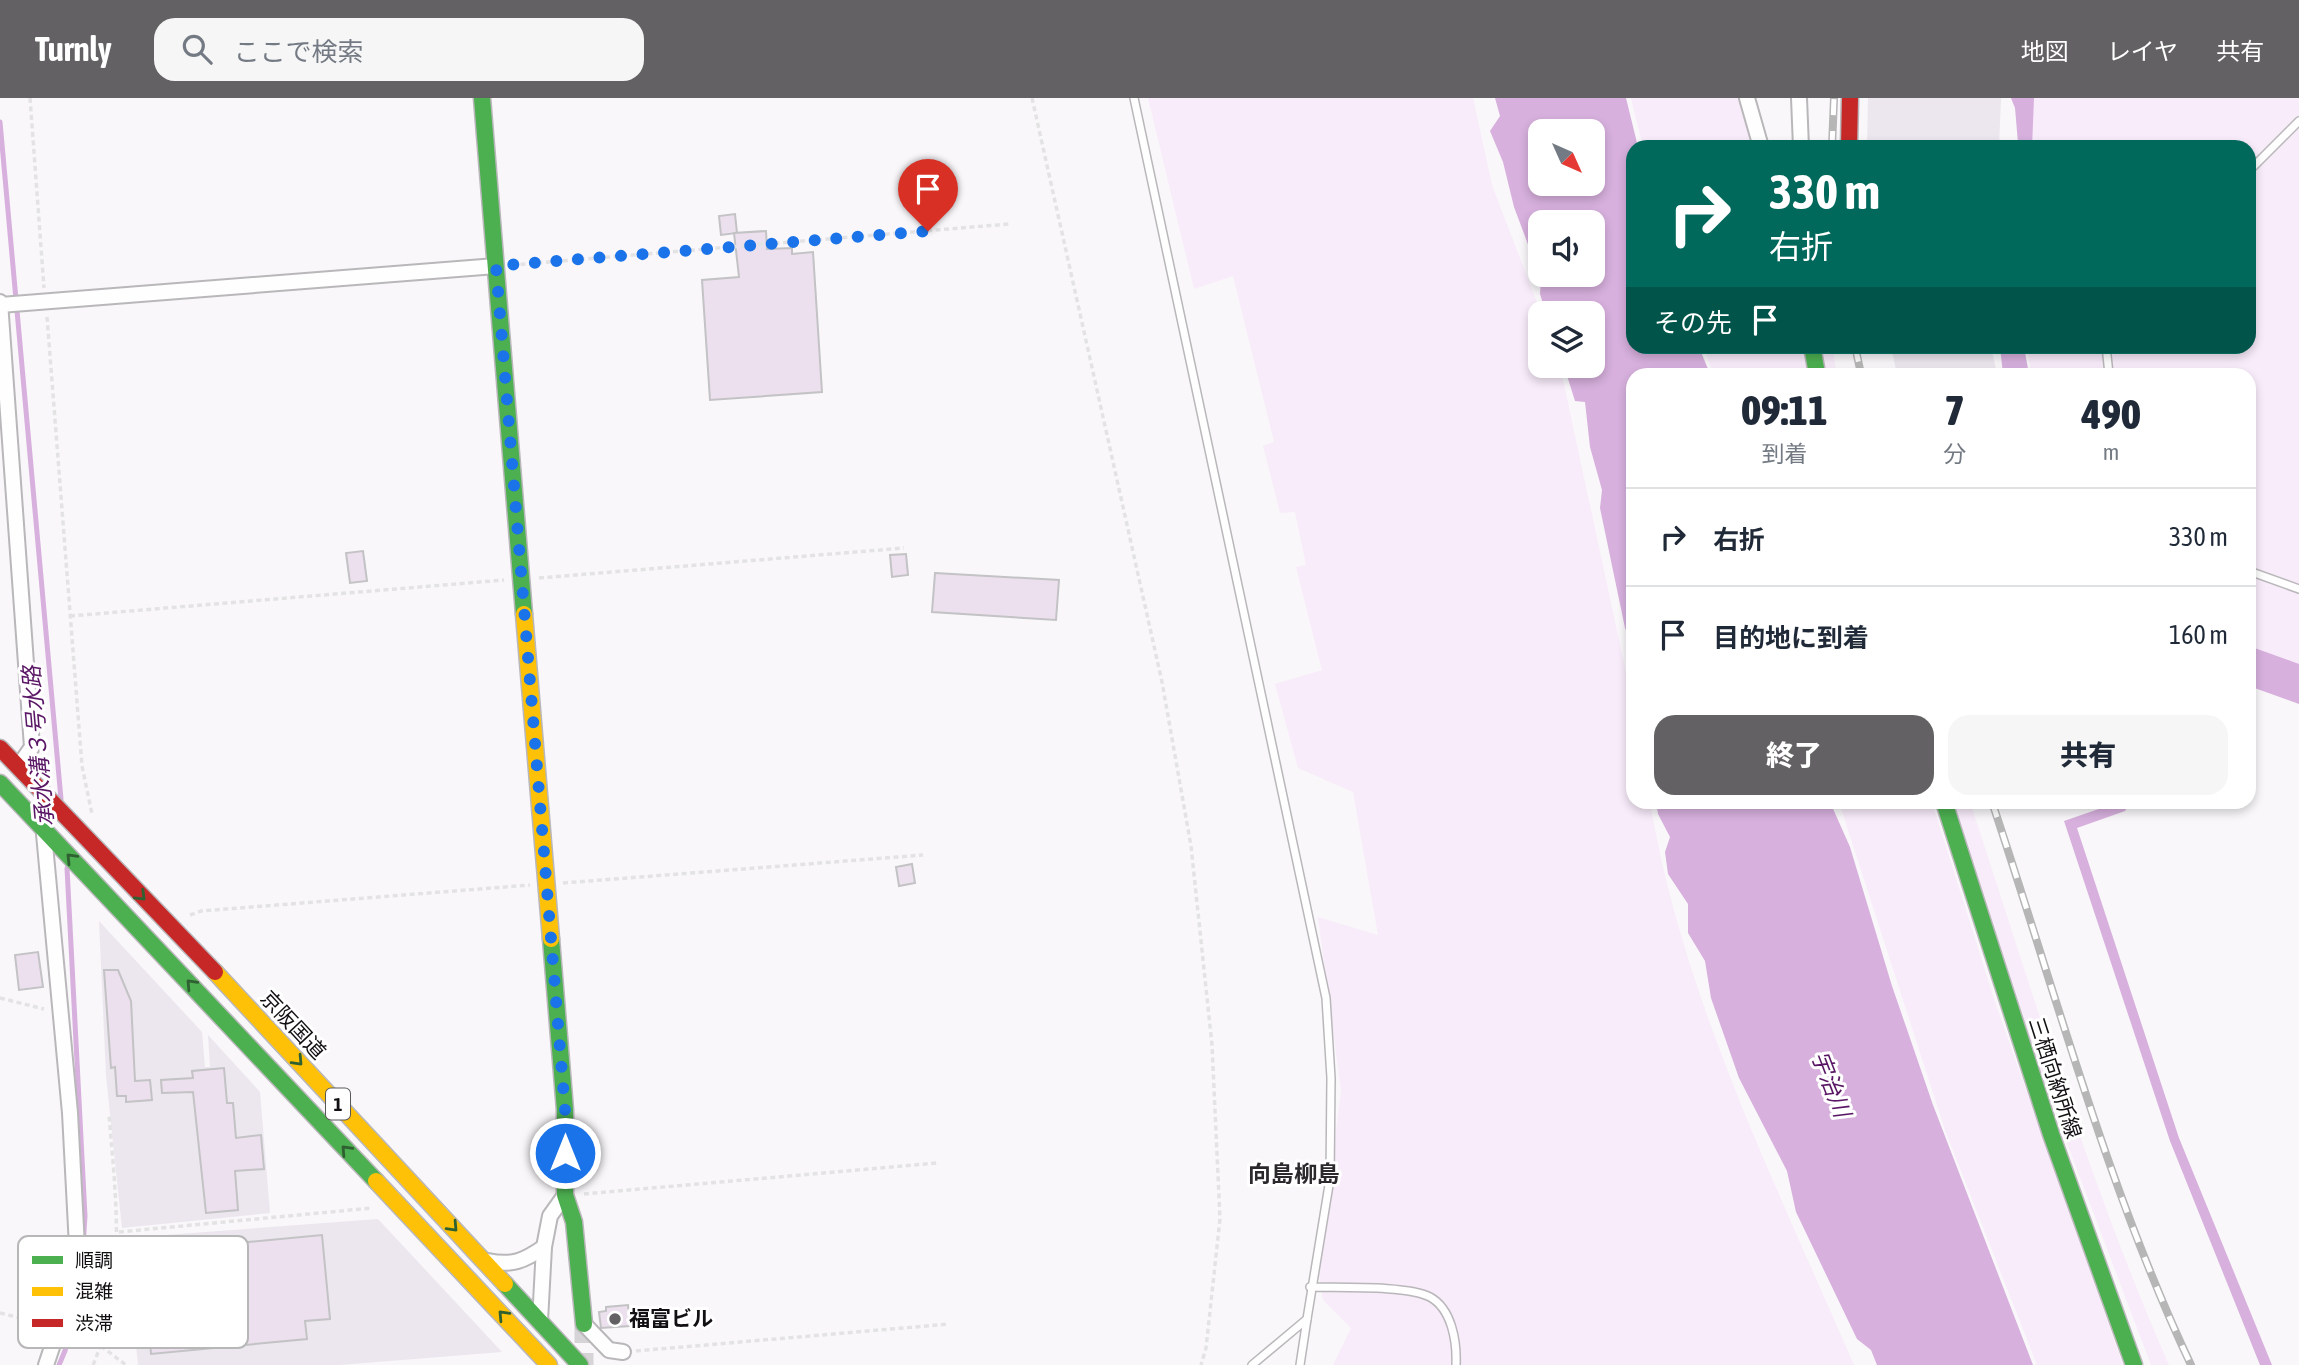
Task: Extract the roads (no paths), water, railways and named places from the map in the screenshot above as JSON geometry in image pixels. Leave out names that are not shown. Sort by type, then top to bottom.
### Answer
[{"type":"main road","points":[[482,98],[565,1110],[565,1195],[574,1222],[584,1324]]},
{"type":"main road","points":[[1849,140],[1850,98]]},
{"type":"main road","name":"京阪国道","points":[[0,748],[93,848],[170,924],[580,1365]]},
{"type":"main road","name":"1","points":[[0,783],[550,1365]]},
{"type":"main road","name":"三栖向納所線","points":[[1946,809],[2051,1134],[2134,1365]]},
{"type":"street","points":[[1741,98],[1752,140]]},
{"type":"street","points":[[1747,98],[1759,140]]},
{"type":"street","points":[[1799,98],[1801,140]]},
{"type":"street","points":[[18,767],[32,747],[3,304],[496,266]]},
{"type":"street","points":[[47,832],[70,1113],[76,1236]]},
{"type":"street","points":[[540,1321],[544,1247],[550,1216],[565,1195]]},
{"type":"street","points":[[484,1260],[508,1265],[526,1259],[544,1247]]},
{"type":"street","points":[[584,1324],[610,1350],[623,1352]]},
{"type":"street","points":[[46,1365],[53,1348]]},
{"type":"lane","points":[[1134,98],[1326,998],[1331,1077],[1330,1179],[1310,1287],[1300,1365]]},
{"type":"lane","points":[[2256,164],[2299,121]]},
{"type":"lane","points":[[2256,574],[2299,589]]},
{"type":"lane","points":[[1310,1287],[1401,1290],[1430,1297],[1450,1319],[1456,1365]]},
{"type":"lane","points":[[1252,1365],[1307,1319]]},
{"type":"water","points":[[1495,98],[1626,98],[1636,140],[1626,140],[1626,354],[1702,354],[1708,368],[1626,368],[1626,630],[1600,508],[1602,490],[1590,447],[1585,402],[1575,401],[1568,378],[1605,378],[1605,301],[1542,301],[1540,294],[1540,287],[1605,287],[1605,210],[1528,210],[1528,244],[1514,207],[1503,162],[1490,131],[1500,116]]},
{"type":"water","points":[[2011,98],[2034,98],[2032,140],[2018,140],[2015,108]]},
{"type":"water","points":[[2001,354],[2025,354],[2028,368],[2002,368]]},
{"type":"water","points":[[2256,649],[2299,664],[2299,704],[2256,689]]},
{"type":"water","name":"宇治川","points":[[1657,809],[1833,809],[1850,847],[1892,986],[1933,1105],[2033,1365],[1877,1365],[1871,1350],[1857,1339],[1796,1212],[1787,1171],[1739,1078],[1711,998],[1705,961],[1688,933],[1688,904],[1668,874],[1665,852],[1670,837]]},
{"type":"water","points":[[2099,809],[2126,809],[2077,828],[2179,1138],[2272,1365],[2260,1365],[2170,1141],[2064,821]]},
{"type":"waterway","name":"承水溝３号水路","points":[[0,122],[61,799]]},
{"type":"waterway","name":"承水溝３号水路","points":[[67,868],[85,1216],[84,1236]]},
{"type":"waterway","name":"承水溝３号水路","points":[[59,1365],[66,1348]]},
{"type":"tunnel","points":[[584,1324],[584,1365]]},
{"type":"railway","points":[[1832,140],[1834,98]]},
{"type":"railway","points":[[1857,354],[1860,368]]},
{"type":"railway","points":[[1994,809],[2107,1157],[2133,1228],[2191,1365]]},
{"type":"place","name":"福富ビル","points":[[615,1319]]},
{"type":"district","name":"向島柳島","points":[[1294,1174]]}]
